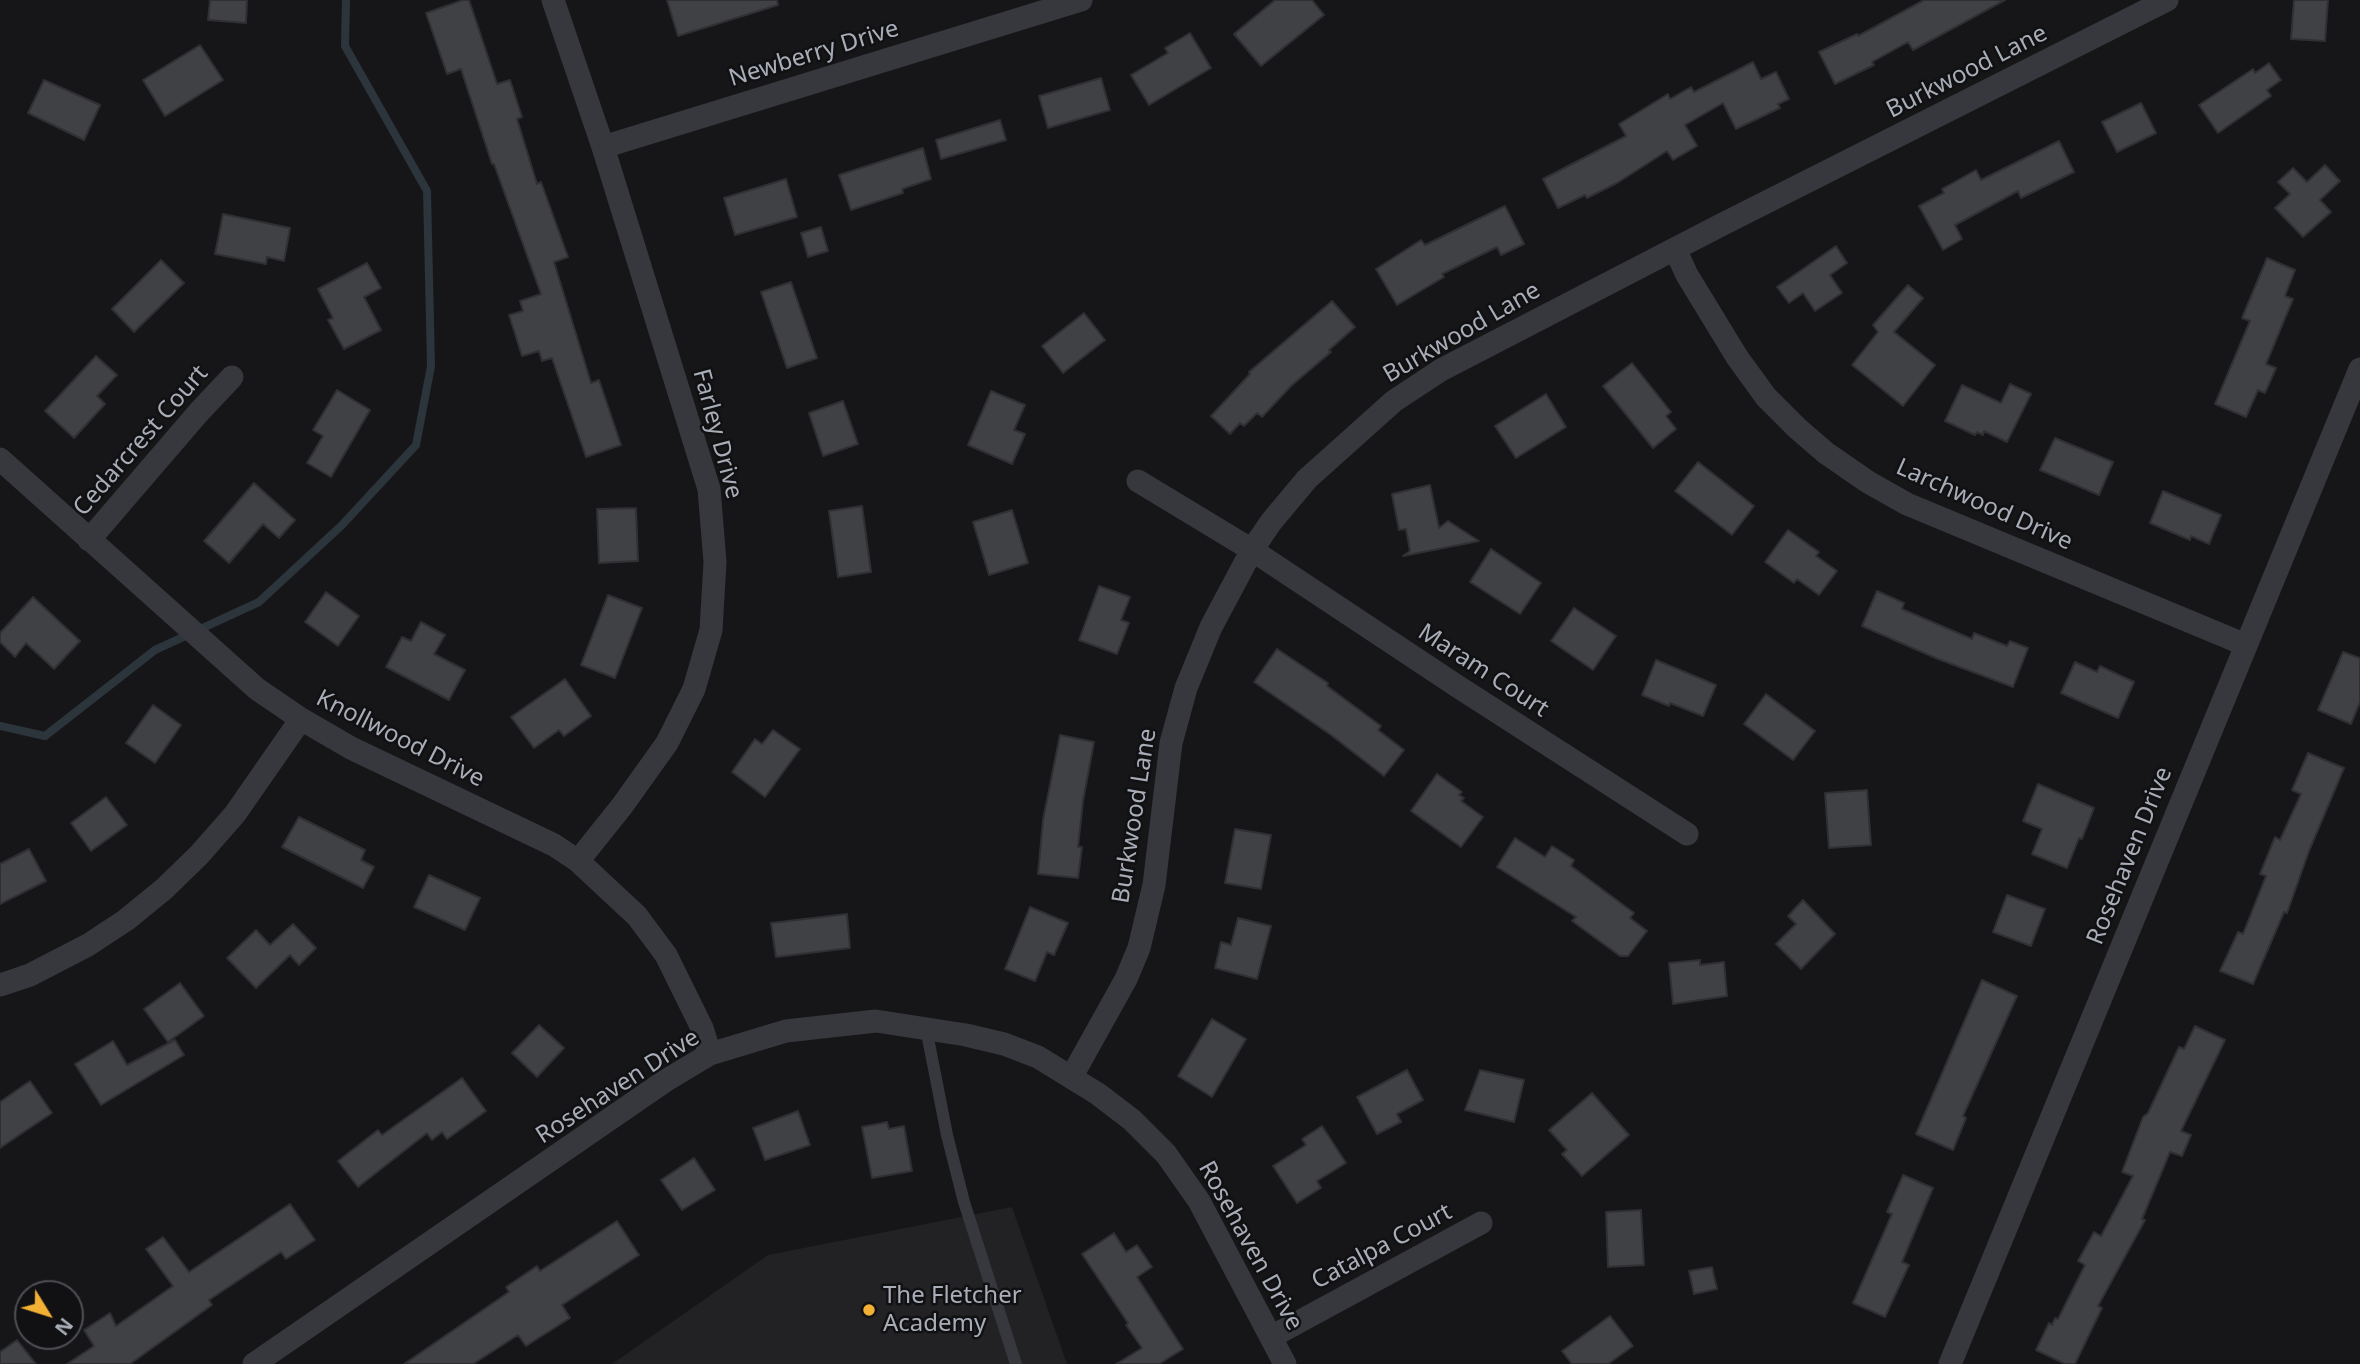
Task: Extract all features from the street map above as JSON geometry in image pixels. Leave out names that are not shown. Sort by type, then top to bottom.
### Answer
[{"type":"street","name":"Farley Drive","points":[[553,0],[603,147],[709,489],[715,562],[711,629],[694,689],[667,743],[578,862]]},
{"type":"street","name":"Newberry Drive","points":[[603,147],[1081,0]]},
{"type":"street","name":"Burkwood Lane","points":[[1072,1076],[1126,979],[1139,948],[1154,885],[1171,743],[1186,688],[1211,627],[1252,550],[1271,522],[1307,479],[1394,401],[1441,370],[1505,335],[2168,0]]},
{"type":"street","name":"Larchwood Drive","points":[[1675,249],[1687,275],[1737,357],[1766,397],[1826,453],[1868,482],[1907,504],[2246,645]]},
{"type":"street","name":"Rosehaven Drive","points":[[1950,1364],[2360,369]]},
{"type":"street","name":"Cedarcrest Court","points":[[89,540],[232,377]]},
{"type":"street","name":"Knollwood Drive","points":[[0,459],[257,689],[351,748],[554,845],[578,862],[637,916],[666,955],[702,1028],[710,1054]]},
{"type":"street","name":"Maram Court","points":[[1138,481],[1252,550],[1687,834]]},
{"type":"street","points":[[0,985],[30,975],[88,945],[126,920],[164,889],[235,814],[301,719]]},
{"type":"street","name":"Rosehaven Drive","points":[[254,1364],[665,1081],[710,1054],[786,1031],[876,1021],[1004,1044],[1038,1057],[1072,1076],[1132,1120],[1166,1154],[1199,1200],[1285,1364]]},
{"type":"street","name":"Catalpa Court","points":[[1271,1337],[1481,1223]]},
{"type":"lane","points":[[926,1028],[947,1135],[964,1202],[1016,1364]]},
{"type":"shaded area","name":"The Fletcher Academy","points":[[1012,1207],[1067,1364],[612,1364],[768,1255]]},
{"type":"building","points":[[210,0],[247,0],[246,23],[208,20]]},
{"type":"building","points":[[469,0],[497,84],[510,80],[522,117],[517,119],[537,184],[541,182],[568,257],[554,262],[591,383],[599,380],[621,445],[586,457],[552,358],[542,361],[539,351],[522,356],[509,315],[523,311],[520,301],[541,294],[492,164],[461,69],[447,74],[426,13]]},
{"type":"building","points":[[667,0],[777,0],[778,5],[678,36]]},
{"type":"building","points":[[1275,0],[1312,0],[1324,15],[1261,66],[1234,34]]},
{"type":"building","points":[[1924,0],[2005,0],[1913,50],[1908,42],[1872,62],[1874,65],[1835,84],[1819,52],[1857,34],[1858,36]]},
{"type":"building","points":[[2294,0],[2328,0],[2325,41],[2291,39]]},
{"type":"building","points":[[1190,33],[1211,68],[1149,105],[1131,75],[1168,53],[1165,48]]},
{"type":"building","points":[[200,45],[223,80],[165,116],[143,80]]},
{"type":"building","points":[[1753,62],[1761,79],[1776,72],[1789,99],[1778,104],[1780,108],[1736,129],[1723,103],[1685,125],[1697,146],[1673,160],[1667,151],[1617,183],[1587,198],[1585,195],[1558,208],[1543,179],[1626,136],[1619,124],[1668,94],[1670,99],[1691,87],[1694,92]]},
{"type":"building","points":[[2269,63],[2281,80],[2267,90],[2271,96],[2218,133],[2199,105],[2253,69],[2255,73]]},
{"type":"building","points":[[1101,78],[1110,110],[1048,128],[1039,96]]},
{"type":"building","points":[[44,80],[100,105],[84,140],[28,113]]},
{"type":"building","points":[[2141,103],[2156,133],[2117,152],[2102,122]]},
{"type":"building","points":[[1000,120],[1006,140],[941,159],[936,140]]},
{"type":"building","points":[[2059,141],[2074,172],[2021,198],[2018,191],[1955,225],[1962,239],[1943,250],[1919,206],[1944,193],[1942,189],[1976,170],[1981,180]]},
{"type":"building","points":[[923,148],[931,179],[902,189],[903,193],[851,210],[839,175]]},
{"type":"building","points":[[2325,165],[2340,181],[2320,200],[2331,212],[2303,237],[2275,208],[2290,194],[2278,182],[2293,168],[2307,182]]},
{"type":"building","points":[[786,179],[797,217],[735,235],[724,198]]},
{"type":"building","points":[[1505,206],[1524,244],[1501,255],[1497,247],[1442,274],[1444,277],[1397,305],[1376,269],[1421,240],[1425,245]]},
{"type":"building","points":[[223,214],[290,228],[284,261],[267,257],[266,264],[215,254]]},
{"type":"building","points":[[821,227],[828,251],[808,257],[801,233]]},
{"type":"building","points":[[1836,246],[1847,263],[1830,275],[1842,293],[1815,311],[1803,293],[1789,303],[1777,287]]},
{"type":"building","points":[[2267,258],[2295,270],[2285,296],[2293,299],[2266,364],[2276,368],[2265,393],[2258,390],[2246,417],[2215,404],[2250,321],[2242,318]]},
{"type":"building","points":[[161,260],[184,283],[134,332],[112,309]]},
{"type":"building","points":[[367,263],[381,288],[364,297],[381,330],[344,349],[328,320],[333,318],[318,289]]},
{"type":"building","points":[[791,282],[817,358],[787,368],[761,292]]},
{"type":"building","points":[[1908,285],[1923,298],[1894,332],[1935,365],[1903,406],[1852,365],[1878,332],[1873,325]]},
{"type":"building","points":[[1332,301],[1355,327],[1329,350],[1331,352],[1292,385],[1262,417],[1257,413],[1244,426],[1240,423],[1230,434],[1211,416],[1249,372]]},
{"type":"building","points":[[1084,313],[1105,340],[1063,373],[1042,346]]},
{"type":"building","points":[[96,356],[117,375],[97,396],[105,404],[74,438],[45,411]]},
{"type":"building","points":[[1632,363],[1671,412],[1666,416],[1676,429],[1653,448],[1603,386]]},
{"type":"building","points":[[2010,384],[2031,394],[2007,442],[1984,431],[1983,435],[1977,432],[1975,435],[1945,421],[1962,385],[2001,403]]},
{"type":"building","points":[[337,390],[370,410],[331,477],[307,463],[323,436],[313,430]]},
{"type":"building","points":[[991,391],[1025,405],[1014,430],[1025,434],[1012,464],[968,445]]},
{"type":"building","points":[[1546,394],[1566,427],[1516,458],[1495,426]]},
{"type":"building","points":[[843,401],[858,444],[823,456],[809,413]]},
{"type":"building","points":[[2055,438],[2113,462],[2099,495],[2040,470]]},
{"type":"building","points":[[1698,462],[1754,506],[1732,535],[1675,491]]},
{"type":"building","points":[[254,483],[295,520],[279,538],[263,524],[229,563],[204,541]]},
{"type":"building","points":[[1430,485],[1439,528],[1448,521],[1479,541],[1403,556],[1410,551],[1406,529],[1399,530],[1392,494]]},
{"type":"building","points":[[2163,491],[2221,515],[2209,544],[2191,536],[2190,540],[2150,523]]},
{"type":"building","points":[[862,506],[871,572],[838,577],[829,511]]},
{"type":"building","points":[[636,508],[638,561],[599,563],[597,509]]},
{"type":"building","points":[[1012,510],[1028,563],[989,575],[973,522]]},
{"type":"building","points":[[1788,530],[1819,552],[1816,556],[1837,571],[1819,595],[1797,579],[1794,583],[1765,562]]},
{"type":"building","points":[[1491,549],[1541,583],[1520,614],[1470,582]]},
{"type":"building","points":[[1099,586],[1130,597],[1121,620],[1129,623],[1117,654],[1079,640]]},
{"type":"building","points":[[1877,591],[1904,603],[1902,609],[1972,639],[1974,633],[2007,646],[2010,641],[2028,648],[2013,687],[1938,659],[1862,626]]},
{"type":"building","points":[[326,592],[359,616],[338,646],[305,622]]},
{"type":"building","points":[[608,595],[642,608],[615,678],[581,665]]},
{"type":"building","points":[[33,597],[80,641],[54,669],[26,643],[15,657],[0,642],[0,633]]},
{"type":"building","points":[[1574,608],[1616,636],[1593,670],[1551,641]]},
{"type":"building","points":[[421,622],[445,635],[434,654],[465,670],[449,700],[386,667],[402,637],[411,641]]},
{"type":"building","points":[[1277,649],[1328,683],[1327,686],[1381,726],[1378,730],[1404,750],[1384,776],[1331,735],[1254,682]]},
{"type":"building","points":[[2343,652],[2360,658],[2360,702],[2351,724],[2318,710]]},
{"type":"building","points":[[1656,660],[1716,685],[1703,716],[1642,695]]},
{"type":"building","points":[[2075,662],[2097,672],[2100,666],[2134,682],[2118,718],[2061,693]]},
{"type":"building","points":[[565,679],[591,716],[564,736],[559,730],[534,748],[511,717]]},
{"type":"building","points":[[1766,694],[1815,731],[1793,760],[1744,724]]},
{"type":"building","points":[[153,705],[181,725],[155,763],[126,743]]},
{"type":"building","points":[[773,730],[800,749],[765,797],[732,772],[755,739],[762,744]]},
{"type":"building","points":[[1060,735],[1094,742],[1083,801],[1078,878],[1038,874],[1043,820]]},
{"type":"building","points":[[2308,753],[2344,768],[2309,851],[2287,913],[2284,912],[2253,984],[2220,971],[2238,932],[2243,934],[2266,876],[2260,874],[2275,837],[2280,840],[2301,794],[2292,790]]},
{"type":"building","points":[[1437,774],[1462,792],[1459,795],[1464,798],[1461,801],[1483,817],[1461,847],[1411,811]]},
{"type":"building","points":[[2038,784],[2094,808],[2067,868],[2032,854],[2042,829],[2023,821]]},
{"type":"building","points":[[1867,790],[1871,845],[1829,848],[1825,793]]},
{"type":"building","points":[[106,797],[127,825],[91,851],[71,823]]},
{"type":"building","points":[[299,817],[365,850],[361,860],[374,867],[363,888],[282,847]]},
{"type":"building","points":[[1235,829],[1271,835],[1261,889],[1225,883]]},
{"type":"building","points":[[1515,838],[1545,857],[1552,846],[1574,860],[1571,866],[1634,913],[1630,918],[1647,931],[1628,956],[1620,956],[1572,921],[1576,917],[1497,867]]},
{"type":"building","points":[[29,849],[46,881],[0,904],[0,864]]},
{"type":"building","points":[[429,875],[480,898],[465,930],[414,907]]},
{"type":"building","points":[[2007,895],[2045,909],[2031,946],[1993,932]]},
{"type":"building","points":[[1803,900],[1835,934],[1801,969],[1776,944],[1796,924],[1788,916]]},
{"type":"building","points":[[1030,907],[1068,923],[1054,955],[1047,952],[1035,981],[1005,969]]},
{"type":"building","points":[[847,914],[850,948],[776,957],[771,923]]},
{"type":"building","points":[[1238,918],[1271,926],[1257,979],[1215,968],[1221,942],[1231,945]]},
{"type":"building","points":[[293,924],[316,948],[299,965],[290,955],[256,988],[227,958],[256,930],[270,945]]},
{"type":"building","points":[[1700,960],[1700,965],[1724,962],[1727,996],[1673,1004],[1669,963]]},
{"type":"building","points":[[1982,980],[2017,996],[1963,1116],[1966,1118],[1953,1150],[1916,1134]]},
{"type":"building","points":[[180,983],[204,1016],[168,1042],[144,1009]]},
{"type":"building","points":[[1212,1019],[1246,1039],[1212,1097],[1178,1076]]},
{"type":"building","points":[[539,1025],[564,1048],[537,1077],[512,1053]]},
{"type":"building","points":[[2195,1026],[2225,1040],[2181,1131],[2191,1135],[2182,1156],[2170,1152],[2142,1219],[2145,1220],[2098,1306],[2102,1308],[2075,1364],[2065,1364],[2036,1350],[2049,1323],[2052,1325],[2055,1318],[2058,1319],[2085,1265],[2078,1261],[2094,1232],[2101,1236],[2133,1176],[2122,1172],[2143,1117],[2148,1113],[2179,1047],[2184,1049]]},
{"type":"building","points":[[175,1040],[184,1055],[101,1105],[75,1064],[113,1041],[127,1065]]},
{"type":"building","points":[[1407,1070],[1423,1100],[1397,1114],[1401,1122],[1377,1134],[1357,1097]]},
{"type":"building","points":[[1480,1070],[1524,1080],[1514,1122],[1465,1110]]},
{"type":"building","points":[[462,1078],[486,1111],[447,1139],[442,1132],[432,1140],[427,1133],[358,1187],[338,1161],[378,1130],[382,1135]]},
{"type":"building","points":[[30,1081],[52,1113],[0,1148],[0,1102]]},
{"type":"building","points":[[1592,1093],[1629,1135],[1582,1176],[1562,1154],[1567,1150],[1549,1130]]},
{"type":"building","points":[[798,1111],[810,1145],[765,1160],[753,1128]]},
{"type":"building","points":[[887,1122],[889,1129],[904,1126],[912,1171],[872,1178],[862,1127]]},
{"type":"building","points":[[1322,1126],[1346,1163],[1317,1181],[1321,1188],[1297,1203],[1273,1166],[1306,1145],[1302,1139]]},
{"type":"building","points":[[694,1158],[715,1190],[682,1210],[661,1180]]},
{"type":"building","points":[[1903,1175],[1933,1188],[1902,1262],[1909,1265],[1885,1317],[1853,1303],[1892,1214],[1887,1212]]},
{"type":"building","points":[[290,1204],[315,1240],[286,1259],[281,1252],[209,1300],[212,1305],[130,1364],[67,1364],[94,1346],[84,1330],[110,1313],[116,1326],[173,1286],[146,1249],[163,1237],[189,1272]]},
{"type":"building","points":[[1641,1210],[1644,1265],[1608,1267],[1606,1212]]},
{"type":"building","points":[[617,1221],[639,1255],[562,1305],[570,1318],[526,1346],[518,1335],[473,1364],[404,1364],[509,1292],[506,1287],[537,1266],[540,1271]]},
{"type":"building","points":[[1114,1233],[1126,1252],[1137,1245],[1152,1267],[1137,1277],[1183,1349],[1159,1364],[1116,1364],[1142,1348],[1082,1254]]},
{"type":"building","points":[[1712,1267],[1717,1289],[1694,1294],[1689,1271]]},
{"type":"building","points":[[1610,1316],[1633,1346],[1608,1364],[1572,1364],[1562,1351]]},
{"type":"building","points":[[14,1342],[14,1350],[25,1350],[36,1364],[0,1364],[0,1352]]},
{"type":"waterway","points":[[0,726],[45,736],[155,650],[259,602],[342,525],[416,445],[431,366],[427,191],[345,46],[346,0]]},
{"type":"place","name":"The Fletcher Academy","points":[[869,1310]]}]
